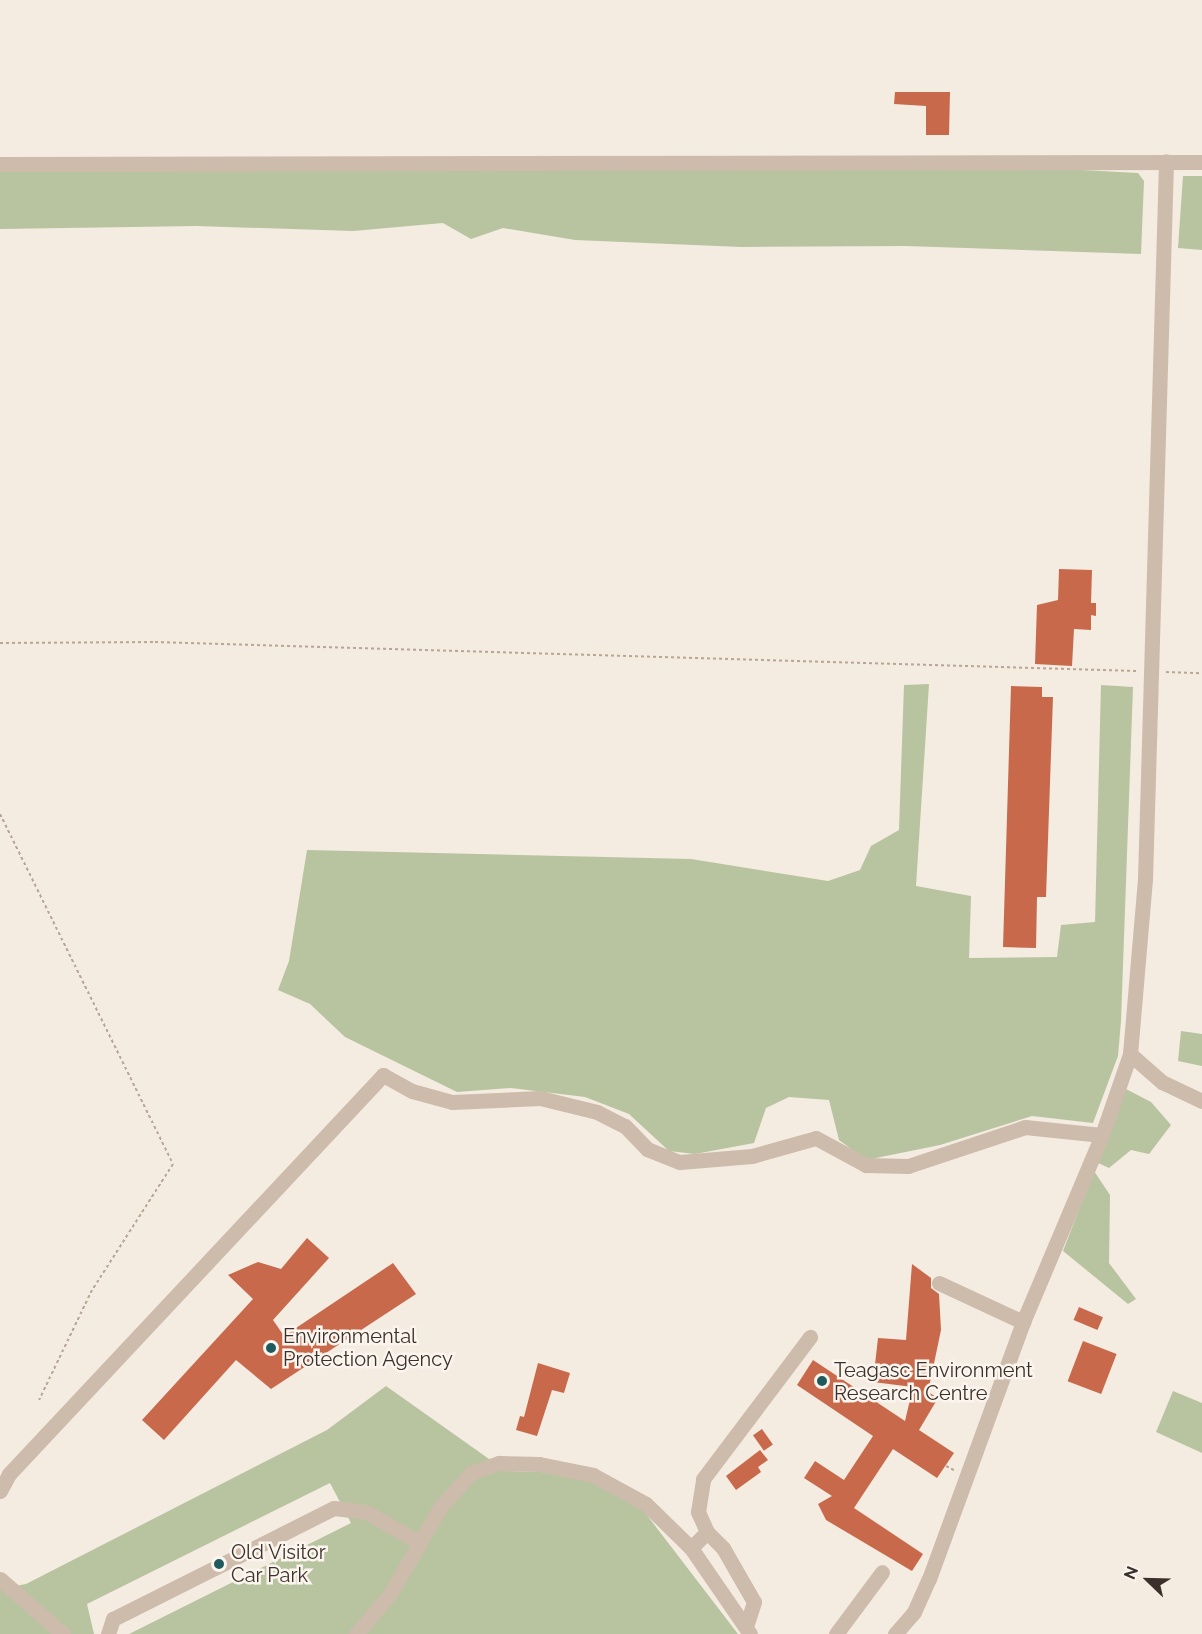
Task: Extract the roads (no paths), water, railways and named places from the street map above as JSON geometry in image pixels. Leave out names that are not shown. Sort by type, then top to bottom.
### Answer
[{"type":"street","points":[[896,1634],[914,1612],[929,1579],[1023,1322],[1102,1135],[1130,1054],[1145,879],[1154,672],[1166,161]]},
{"type":"street","points":[[0,164],[1202,162]]},
{"type":"street","points":[[1130,1054],[1162,1082],[1202,1101]]},
{"type":"street","points":[[0,1491],[9,1474],[383,1075],[412,1091],[452,1102],[540,1098],[597,1112],[625,1126],[647,1149],[680,1162],[752,1156],[816,1138],[866,1165],[908,1166],[1025,1127],[1102,1135]]},
{"type":"street","points":[[939,1283],[1023,1322]]},
{"type":"street","points":[[748,1631],[754,1602],[735,1565],[707,1532],[698,1512],[703,1479],[810,1337]]},
{"type":"street","points":[[356,1634],[390,1594],[441,1506],[471,1473],[500,1463],[529,1464],[594,1475],[646,1504],[691,1548],[748,1631]]},
{"type":"street","points":[[108,1634],[113,1619],[334,1508],[366,1512],[419,1542]]},
{"type":"street","points":[[691,1548],[707,1532]]},
{"type":"street","points":[[836,1634],[882,1572]]},
{"type":"street","points":[[0,1579],[63,1634]]},
{"type":"place","name":"Environmental Protection Agency","points":[[271,1348]]},
{"type":"place","name":"Teagasc Environment Research Centre","points":[[822,1381]]},
{"type":"place","name":"Old Visitor Car Park","points":[[219,1564]]}]
